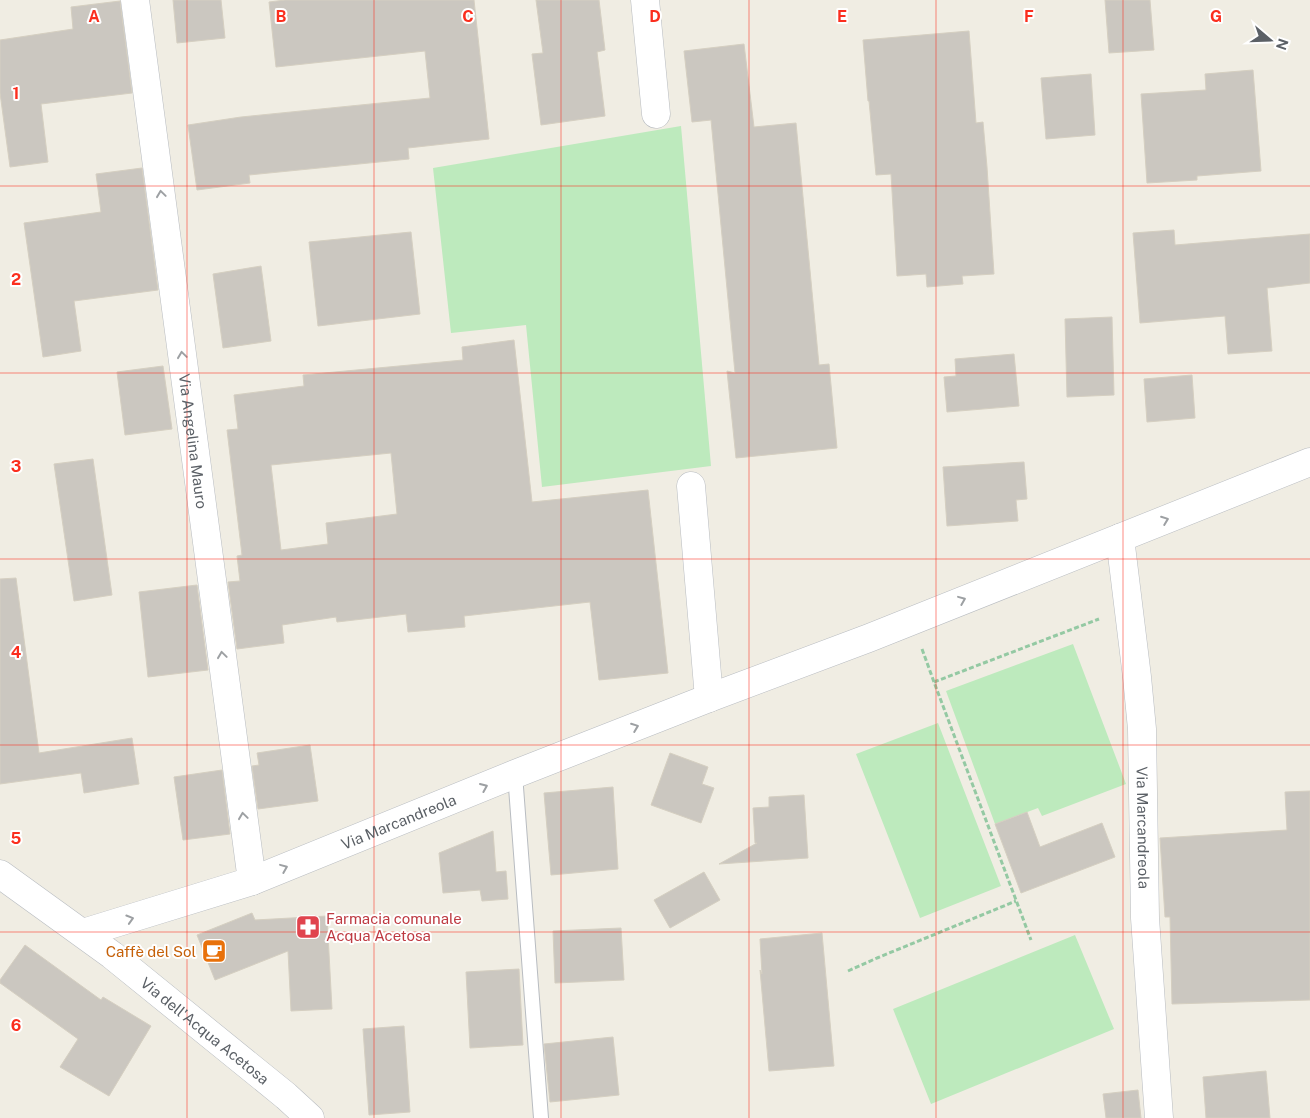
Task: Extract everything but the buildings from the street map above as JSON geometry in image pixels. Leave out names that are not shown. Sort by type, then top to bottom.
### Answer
[{"type":"street","name":"Via Angelina Mauro","points":[[135,0],[252,881]]},
{"type":"street","points":[[645,0],[656,114]]},
{"type":"street","name":"Via Marcandreola","points":[[84,933],[252,881],[516,774],[1310,462]]},
{"type":"street","points":[[691,486],[709,698]]},
{"type":"street","name":"Via Marcandreola","points":[[1120,538],[1142,729],[1145,918],[1159,1118]]},
{"type":"street","name":"Via dell'Acqua Acetosa","points":[[0,874],[84,933],[120,961],[264,1078],[310,1118]]},
{"type":"lane","points":[[516,774],[541,1118]]},
{"type":"path","points":[[934,682],[1129,609]]},
{"type":"path","points":[[917,618],[923,654],[1031,940]]},
{"type":"path","points":[[848,971],[1016,901]]},
{"type":"green space","points":[[681,126],[711,466],[542,487],[526,325],[451,333],[433,168]]},
{"type":"green space","points":[[1073,644],[1126,784],[1042,816],[1038,808],[995,824],[946,691]]},
{"type":"green space","points":[[938,723],[1001,886],[920,918],[856,754]]},
{"type":"green space","points":[[1075,935],[1114,1029],[931,1104],[893,1009]]},
{"type":"place","name":"Farmacia comunale Acqua Acetosa","points":[[308,927]]},
{"type":"place","name":"Caffè del Sol","points":[[214,951]]}]
